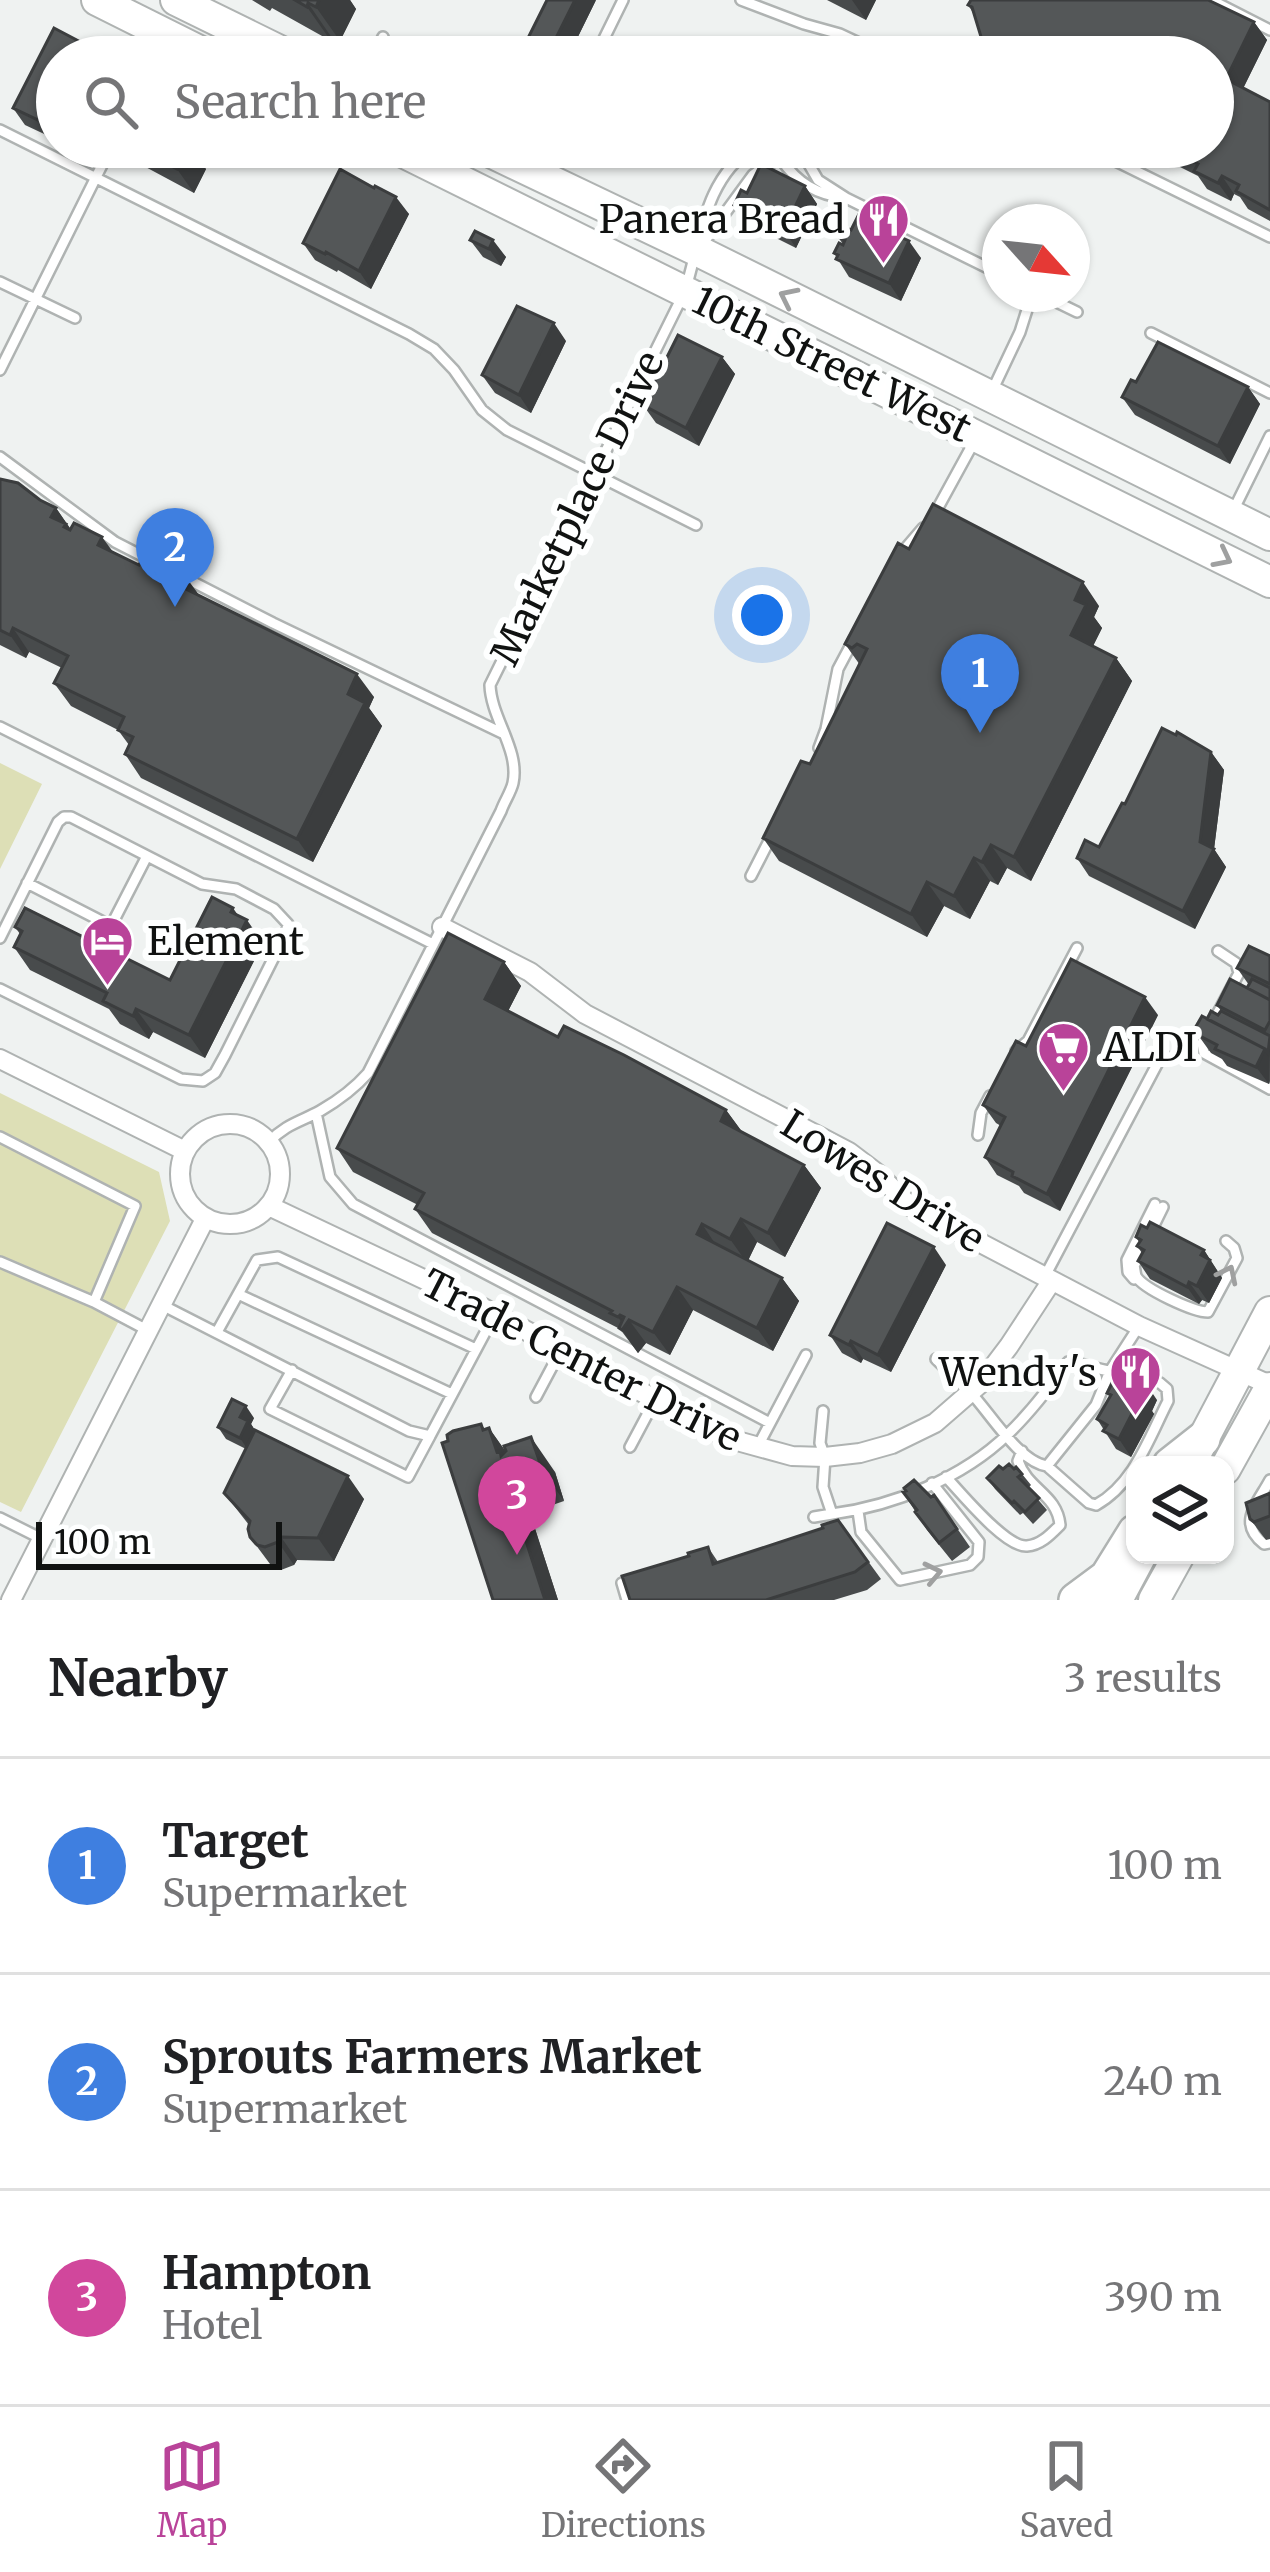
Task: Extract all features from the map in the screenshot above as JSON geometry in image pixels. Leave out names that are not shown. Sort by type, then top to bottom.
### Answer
[{"type":"highway","points":[[1076,1600],[1107,1577],[1126,1546]]},
{"type":"main road","points":[[98,0],[156,36]]},
{"type":"main road","points":[[176,0],[249,36]]},
{"type":"main road","name":"10th Street West","points":[[436,168],[1270,582]]},
{"type":"main road","name":"10th Street West","points":[[534,168],[1270,536]]},
{"type":"main road","points":[[839,367],[901,376],[956,400],[989,396]]},
{"type":"main road","points":[[978,436],[1016,431],[1130,487],[1217,509]]},
{"type":"main road","points":[[1196,1452],[1270,1312]]},
{"type":"main road","points":[[1232,1456],[1270,1387]]},
{"type":"main road","points":[[1117,1600],[1136,1564]]},
{"type":"main road","points":[[1154,1600],[1174,1564]]},
{"type":"street","name":"Lowes Drive","points":[[438,935],[530,972],[585,1014],[849,1151],[910,1206],[1047,1280],[1270,1387]]},
{"type":"street","points":[[0,1059],[185,1151]]},
{"type":"street","points":[[226,1124],[244,1126],[269,1142],[280,1175],[277,1192],[256,1218],[222,1224],[206,1219],[187,1202],[180,1186],[180,1168],[195,1138],[226,1124]]},
{"type":"street","name":"Trade Center Drive","points":[[269,1206],[495,1315],[719,1434],[792,1456],[860,1453],[935,1423],[971,1394],[1009,1346],[1047,1280]]},
{"type":"street","points":[[11,1600],[206,1219]]},
{"type":"lane","points":[[605,36],[623,0]]},
{"type":"lane","points":[[741,0],[844,36]]},
{"type":"lane","points":[[1211,0],[1270,30]]},
{"type":"lane","points":[[0,130],[36,148]]},
{"type":"lane","points":[[76,168],[409,334],[432,348],[482,410],[507,430],[696,525]]},
{"type":"lane","points":[[0,370],[101,168]]},
{"type":"lane","points":[[698,251],[706,207],[730,168]]},
{"type":"lane","points":[[698,251],[762,168]]},
{"type":"lane","points":[[788,168],[806,186],[846,199]]},
{"type":"lane","points":[[812,168],[818,180],[846,199],[982,265]]},
{"type":"lane","points":[[1130,168],[1270,237]]},
{"type":"lane","name":"Marketplace Drive","points":[[269,1142],[283,1128],[350,1092],[368,1073],[514,781],[512,758],[490,702],[490,685],[685,291],[698,251]]},
{"type":"lane","points":[[0,282],[75,318]]},
{"type":"lane","points":[[989,396],[1028,312]]},
{"type":"lane","points":[[1151,333],[1270,393]]},
{"type":"lane","points":[[890,567],[936,512],[978,436]]},
{"type":"lane","points":[[1217,509],[1270,436]]},
{"type":"lane","points":[[0,457],[115,542],[502,733]]},
{"type":"lane","points":[[814,758],[826,729],[838,669],[861,625]]},
{"type":"lane","points":[[0,727],[438,935]]},
{"type":"lane","points":[[0,938],[64,817],[210,887],[236,889],[274,909],[288,924],[215,1073],[203,1081],[181,1078],[0,989]]},
{"type":"lane","points":[[751,876],[774,831]]},
{"type":"lane","points":[[28,883],[111,926],[147,856]]},
{"type":"lane","points":[[1014,1052],[1028,1041],[1077,948]]},
{"type":"lane","points":[[1218,951],[1236,963],[1239,973],[1202,1043],[1204,1053],[1270,1089]]},
{"type":"lane","points":[[1047,1280],[1163,1052]]},
{"type":"lane","points":[[978,1135],[981,1113],[992,1093]]},
{"type":"lane","points":[[316,1113],[330,1177],[353,1204],[770,1423]]},
{"type":"lane","points":[[0,1137],[135,1205],[94,1302]]},
{"type":"lane","points":[[1159,1206],[1135,1262],[1136,1276],[1143,1284],[1208,1312],[1237,1258],[1226,1240]]},
{"type":"lane","points":[[217,1332],[257,1260],[278,1257],[476,1349]]},
{"type":"lane","points":[[0,1262],[149,1330]]},
{"type":"lane","points":[[238,1294],[452,1394]]},
{"type":"lane","points":[[162,1306],[409,1431],[430,1436]]},
{"type":"lane","points":[[292,1370],[270,1409],[408,1477],[495,1315]]},
{"type":"lane","points":[[1047,1466],[1096,1405],[1112,1368],[1139,1326]]},
{"type":"lane","points":[[536,1397],[561,1350]]},
{"type":"lane","points":[[757,1449],[806,1354]]},
{"type":"lane","points":[[814,1517],[858,1510],[946,1477],[1006,1436],[1068,1362],[1097,1370],[1112,1368],[1160,1383],[1167,1389],[1168,1401],[1126,1481],[1096,1505],[1047,1466],[1036,1464],[1006,1436],[936,1359]]},
{"type":"lane","points":[[630,1447],[655,1400]]},
{"type":"lane","points":[[823,1411],[823,1487],[832,1514]]},
{"type":"lane","points":[[946,1477],[998,1531],[1027,1547],[1060,1526],[1058,1508],[1022,1473],[1018,1461],[1022,1451]]},
{"type":"lane","points":[[1270,1480],[1249,1520],[1255,1537],[1270,1543]]},
{"type":"lane","points":[[858,1510],[861,1532],[900,1580],[970,1565],[978,1557],[979,1542],[932,1483]]},
{"type":"lane","points":[[0,1518],[42,1539]]},
{"type":"lane","points":[[627,1600],[622,1583],[641,1577]]},
{"type":"green space","points":[[0,763],[42,784],[0,869]]},
{"type":"green space","points":[[0,1093],[159,1172],[170,1221],[21,1512],[0,1502]]},
{"type":"building","points":[[295,0],[319,0],[316,7],[308,3],[307,7]]},
{"type":"building","points":[[547,0],[575,0],[557,36],[529,36]]},
{"type":"building","points":[[971,0],[1208,0],[1254,22],[1234,63],[1234,36],[981,36],[968,5]]},
{"type":"building","points":[[36,63],[36,119],[13,108]]},
{"type":"building","points":[[1234,83],[1270,102],[1270,210],[1236,191],[1239,185],[1222,176],[1218,183],[1194,171],[1234,168]]},
{"type":"building","points":[[759,168],[769,168],[805,186],[784,230],[734,205],[741,190],[747,193]]},
{"type":"building","points":[[340,169],[396,197],[359,271],[303,243]]},
{"type":"building","points":[[860,212],[875,219],[872,224],[909,241],[889,283],[836,259],[834,253],[845,240],[837,236],[842,226],[851,230]]},
{"type":"building","points":[[475,231],[493,240],[489,249],[470,240]]},
{"type":"building","points":[[517,306],[554,323],[519,395],[482,375]]},
{"type":"building","points":[[678,335],[722,357],[686,428],[643,405]]},
{"type":"building","points":[[1158,342],[1248,387],[1218,446],[1122,397]]},
{"type":"building","points":[[0,479],[18,483],[56,508],[51,517],[64,527],[70,530],[74,523],[102,537],[98,545],[139,565],[143,557],[188,580],[184,588],[357,674],[348,694],[365,703],[297,839],[125,754],[133,737],[118,730],[124,717],[54,683],[68,656],[13,628],[10,635],[0,630]]},
{"type":"building","points":[[933,504],[1083,582],[1075,600],[1086,605],[1071,635],[1116,658],[1014,857],[991,845],[982,862],[974,858],[954,896],[927,882],[911,914],[763,838],[801,761],[810,764],[867,649],[845,644],[898,543],[909,549]]},
{"type":"building","points":[[1162,728],[1211,752],[1200,842],[1214,849],[1183,911],[1077,858],[1085,840],[1099,847]]},
{"type":"building","points":[[212,897],[247,920],[189,1035],[136,1009],[133,1016],[103,1001],[107,993],[14,947],[22,931],[15,927],[25,908],[170,980]]},
{"type":"building","points":[[448,933],[504,962],[485,999],[558,1037],[564,1026],[624,1055],[726,1110],[721,1121],[804,1165],[768,1233],[741,1219],[730,1239],[702,1224],[697,1234],[782,1278],[757,1328],[677,1287],[653,1332],[629,1320],[622,1330],[624,1317],[415,1209],[424,1193],[337,1148]]},
{"type":"building","points":[[1249,946],[1270,956],[1270,984],[1237,968]]},
{"type":"building","points":[[1071,959],[1145,997],[1047,1194],[985,1157],[1005,1117],[983,1105],[1016,1041],[1026,1046]]},
{"type":"building","points":[[1230,979],[1270,1000],[1265,1030],[1217,1005]]},
{"type":"building","points":[[1252,979],[1270,988],[1270,1000],[1247,988]]},
{"type":"building","points":[[1211,1011],[1218,1015],[1221,1011],[1270,1036],[1268,1053],[1207,1019]]},
{"type":"building","points":[[1202,1016],[1265,1049],[1256,1067],[1215,1049],[1217,1045],[1198,1035],[1195,1028]]},
{"type":"building","points":[[1150,1222],[1204,1250],[1201,1255],[1210,1260],[1197,1286],[1189,1282],[1187,1287],[1138,1261],[1144,1250],[1137,1246],[1141,1240],[1136,1237],[1141,1225],[1147,1228]]},
{"type":"building","points":[[887,1223],[934,1247],[878,1355],[830,1335]]},
{"type":"building","points":[[1120,1367],[1145,1382],[1119,1439],[1103,1431],[1107,1425],[1097,1419]]},
{"type":"building","points":[[232,1399],[246,1406],[240,1417],[248,1421],[240,1438],[218,1427]]},
{"type":"building","points":[[481,1424],[483,1430],[489,1428],[501,1456],[504,1446],[531,1437],[540,1467],[514,1476],[508,1468],[504,1473],[545,1600],[493,1600],[442,1443],[453,1431]]},
{"type":"building","points":[[255,1430],[348,1476],[318,1538],[281,1537],[265,1547],[257,1545],[250,1537],[250,1521],[224,1493]]},
{"type":"building","points":[[1009,1464],[1039,1498],[1025,1512],[987,1478],[999,1466],[1003,1469]]},
{"type":"building","points":[[914,1480],[934,1495],[957,1529],[939,1543],[903,1492]]},
{"type":"building","points":[[1270,1493],[1270,1516],[1254,1522],[1246,1503]]},
{"type":"building","points":[[838,1520],[868,1562],[855,1572],[766,1600],[630,1600],[622,1576],[708,1547],[713,1564]]},
{"type":"place","name":"Panera Bread","points":[[884,265]]},
{"type":"place","name":"Sprouts Farmers Market","points":[[175,607]]},
{"type":"place","name":"Target","points":[[980,733]]},
{"type":"place","name":"Element","points":[[108,987]]},
{"type":"place","name":"ALDI","points":[[1064,1093]]},
{"type":"place","name":"Wendy's","points":[[1136,1418]]},
{"type":"place","name":"Hampton","points":[[517,1555]]}]
